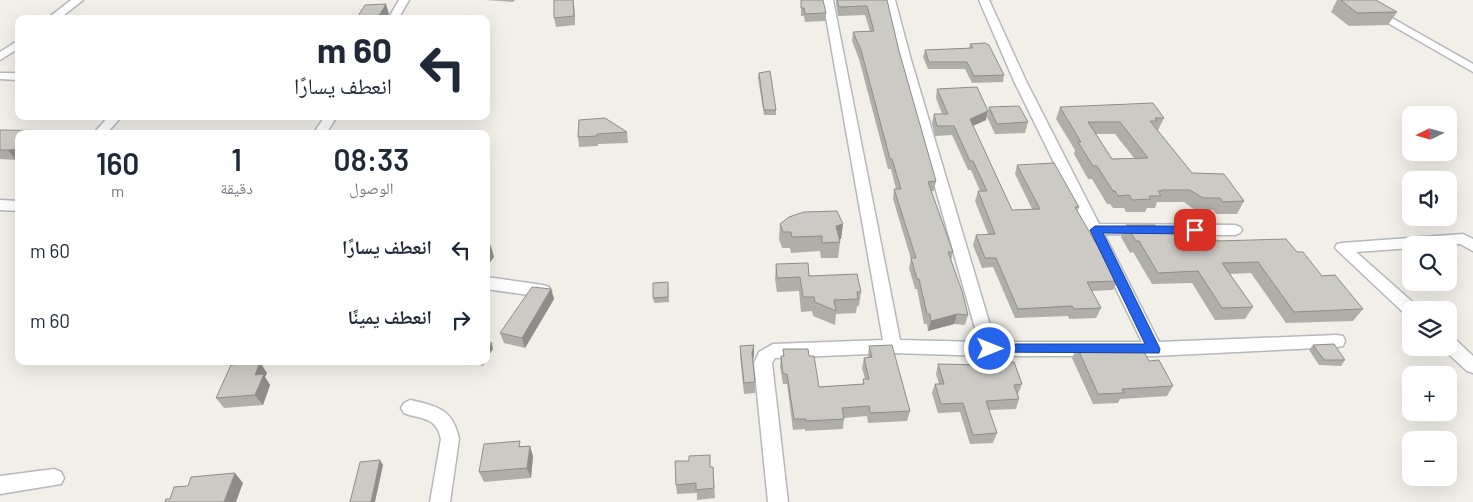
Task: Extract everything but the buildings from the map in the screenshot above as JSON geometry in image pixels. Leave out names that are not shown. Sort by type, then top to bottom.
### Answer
[{"type":"street","points":[[57,15],[78,0]]},
{"type":"street","points":[[395,15],[404,0]]},
{"type":"street","points":[[828,0],[893,346]]},
{"type":"street","points":[[890,0],[905,60],[990,349]]},
{"type":"street","points":[[984,0],[1020,82],[1154,349]]},
{"type":"street","points":[[1353,0],[1473,69]]},
{"type":"street","points":[[0,57],[15,46]]},
{"type":"street","points":[[0,76],[15,77]]},
{"type":"street","points":[[103,130],[112,120]]},
{"type":"street","points":[[0,205],[15,206]]},
{"type":"street","points":[[1095,230],[1235,230]]},
{"type":"street","points":[[1402,302],[1342,248],[1464,239],[1473,246]]},
{"type":"street","points":[[490,283],[543,291]]},
{"type":"street","points":[[778,502],[763,363],[766,354],[773,351],[893,346],[990,349],[1154,349],[1337,342]]},
{"type":"street","points":[[1457,351],[1473,366]]},
{"type":"street","points":[[410,408],[434,414],[445,420],[449,430],[450,438],[440,502]]},
{"type":"street","points":[[0,485],[54,478]]},
{"type":"route","points":[[990,349],[1154,349],[1095,230],[1195,230]]}]
